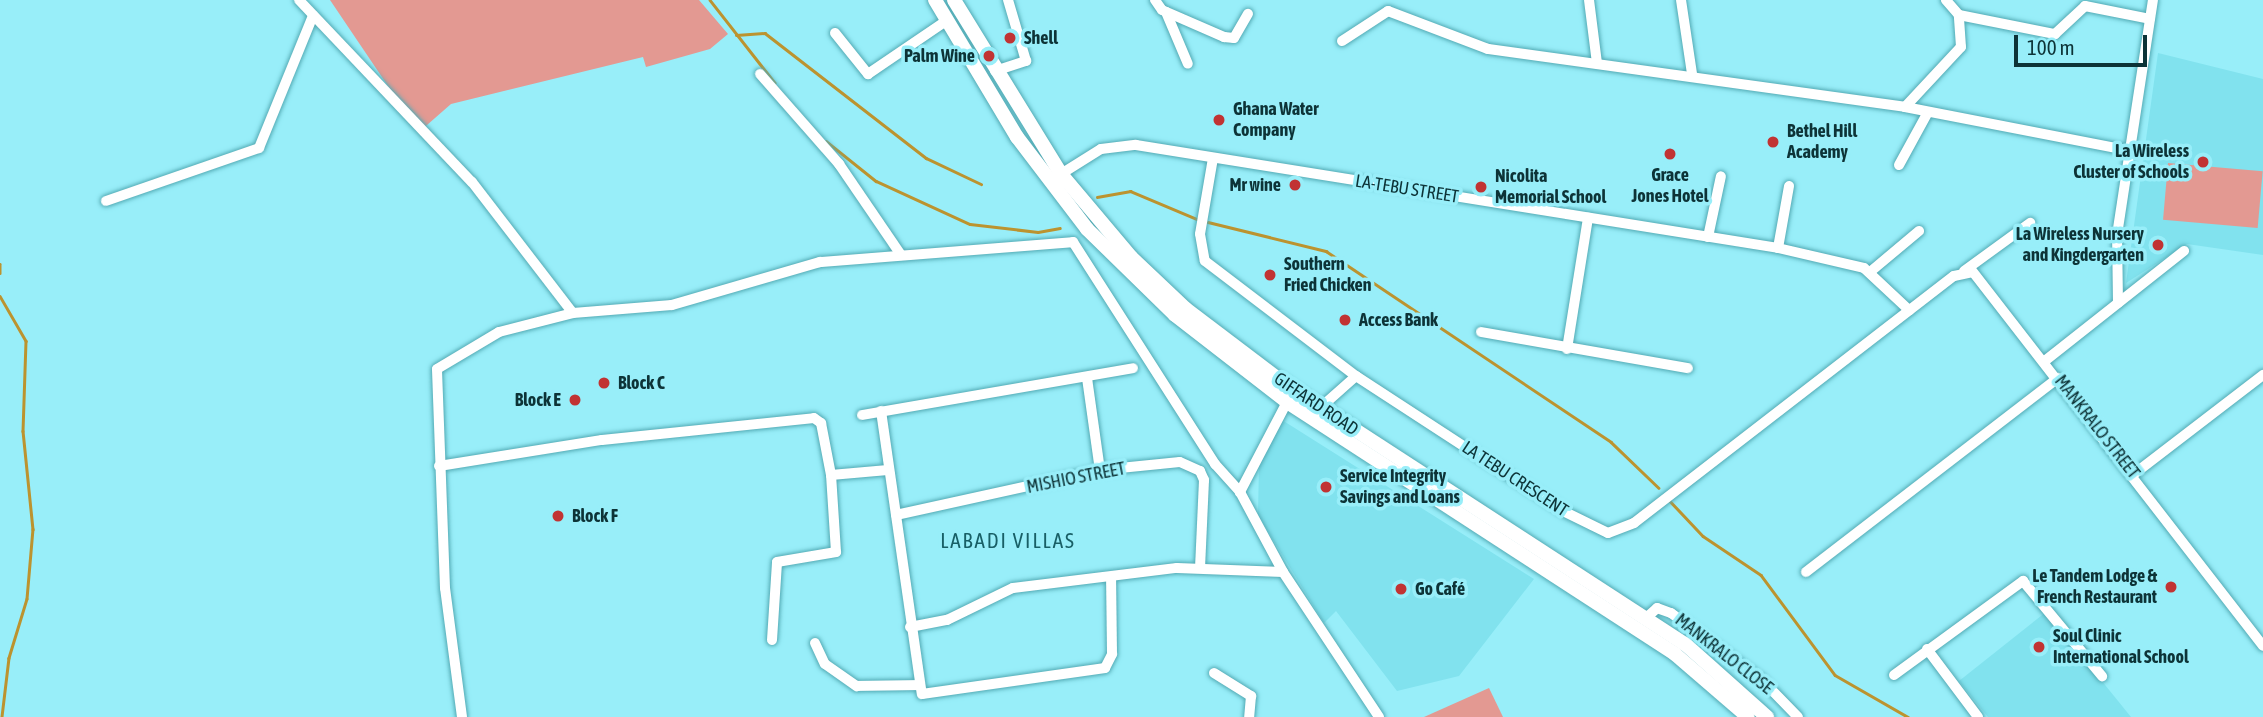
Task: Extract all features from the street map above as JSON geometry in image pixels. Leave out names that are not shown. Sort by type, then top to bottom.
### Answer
[{"type":"main road","name":"GIFFARD ROAD","points":[[956,0],[995,71],[1061,174],[1131,257],[1186,309],[1320,408],[1646,618],[1767,717]]},
{"type":"main road","name":"GIFFARD ROAD","points":[[941,10],[1017,137],[1087,229],[1175,316],[1287,402],[1675,654],[1748,717]]},
{"type":"street","points":[[299,0],[472,183],[573,313]]},
{"type":"street","points":[[835,33],[868,74],[956,0]]},
{"type":"street","points":[[995,71],[1026,61],[1008,0]]},
{"type":"street","points":[[1155,0],[1166,12],[1188,64]]},
{"type":"street","points":[[1589,0],[1597,63]]},
{"type":"street","points":[[1681,0],[1692,74]]},
{"type":"street","points":[[1905,107],[1961,47],[1959,15],[1946,0]]},
{"type":"street","points":[[2118,303],[2117,235],[2132,151],[2153,0]]},
{"type":"street","points":[[1959,15],[2055,34],[2085,6],[2150,19]]},
{"type":"street","points":[[1342,41],[1384,10],[1431,23],[1478,46],[1692,74],[1905,107],[2132,151]]},
{"type":"street","points":[[1166,12],[1234,38],[1248,14]]},
{"type":"street","points":[[106,201],[259,148],[313,16]]},
{"type":"street","points":[[760,74],[839,164],[901,255]]},
{"type":"street","points":[[1899,165],[1928,112]]},
{"type":"street","name":"LA-TEBU STREET","points":[[1061,174],[1110,146],[1213,158],[1778,248],[1870,272],[1909,310]]},
{"type":"street","name":"LA TEBU CRESCENT","points":[[1213,158],[1200,234],[1205,261],[1356,376],[1563,511],[1608,533],[1634,523],[1909,310]]},
{"type":"street","points":[[1708,237],[1721,176]]},
{"type":"street","points":[[1778,248],[1788,186]]},
{"type":"street","points":[[1567,349],[1588,218]]},
{"type":"street","points":[[1909,310],[2030,223]]},
{"type":"street","points":[[1066,242],[1087,229]]},
{"type":"street","points":[[1870,272],[1919,231]]},
{"type":"street","points":[[462,717],[439,466],[440,362],[499,332],[573,313],[672,305],[801,266],[1066,242],[1077,244],[1215,464],[1240,492],[1283,572],[1380,717]]},
{"type":"street","points":[[2046,360],[2184,251]]},
{"type":"street","name":"MANKRALO STREET","points":[[1964,271],[1980,276],[2263,646]]},
{"type":"street","points":[[1481,332],[1688,368]]},
{"type":"street","points":[[862,415],[1133,368]]},
{"type":"street","points":[[2134,474],[2263,375]]},
{"type":"street","points":[[1320,408],[1356,376]]},
{"type":"street","points":[[1087,378],[1100,470]]},
{"type":"street","points":[[1806,572],[2059,378]]},
{"type":"street","points":[[1240,492],[1287,402]]},
{"type":"street","points":[[881,411],[918,685],[926,695],[1095,674],[1112,654],[1111,576]]},
{"type":"street","points":[[439,466],[603,440],[814,418],[821,423],[831,475],[836,552],[777,562],[772,640]]},
{"type":"street","name":"MISHIO STREET","points":[[896,515],[1100,470],[1180,462],[1200,471],[1200,568]]},
{"type":"street","points":[[831,475],[888,470]]},
{"type":"street","points":[[910,627],[947,620],[1013,588],[1200,568],[1246,575],[1283,572]]},
{"type":"street","points":[[1894,675],[2023,581],[2102,676]]},
{"type":"street","name":"MANKRALO CLOSE","points":[[1646,618],[1657,608],[1671,613],[1761,679],[1798,717]]},
{"type":"street","points":[[815,643],[824,663],[857,686],[918,685]]},
{"type":"street","points":[[1927,649],[1978,717]]},
{"type":"street","points":[[1214,673],[1251,696],[1250,717]]},
{"type":"shaded area","points":[[330,0],[699,0],[728,34],[710,49],[646,67],[643,57],[451,104],[419,132]]},
{"type":"shaded area","name":"La Wireless Cluster of Schools","points":[[2158,53],[2263,79],[2263,255],[2187,244],[2126,283]]},
{"type":"shaded area","points":[[2168,163],[2263,171],[2258,228],[2163,220]]},
{"type":"shaded area","points":[[1282,420],[1534,579],[1459,676],[1397,691],[1336,611],[1324,623],[1258,515],[1259,464]]},
{"type":"shaded area","name":"Soul Clinic International School","points":[[2046,612],[2131,717],[1988,717],[1959,681]]},
{"type":"shaded area","points":[[1489,688],[1503,717],[1424,717]]},
{"type":"waterway","points":[[710,0],[775,83]]},
{"type":"waterway","points":[[736,35],[765,33],[926,158],[981,184]]},
{"type":"waterway","points":[[826,141],[876,181],[970,224],[1038,232],[1060,228]]},
{"type":"waterway","points":[[1097,197],[1130,191],[1197,219]]},
{"type":"waterway","points":[[1208,222],[1326,251],[1611,442],[1659,488]]},
{"type":"waterway","points":[[0,264],[0,273]]},
{"type":"waterway","points":[[0,296],[26,341],[23,431],[33,529],[27,599],[9,658],[2,717]]},
{"type":"waterway","points":[[1670,501],[1703,536],[1761,575],[1835,675],[1908,717]]},
{"type":"place","name":"Shell","points":[[1010,38]]},
{"type":"place","name":"Palm Wine","points":[[989,56]]},
{"type":"place","name":"Ghana Water Company","points":[[1219,120]]},
{"type":"place","name":"Bethel Hill Academy","points":[[1773,142]]},
{"type":"place","name":"Grace Jones Hotel","points":[[1670,154]]},
{"type":"place","name":"La Wireless Cluster of Schools","points":[[2203,162]]},
{"type":"place","name":"Mr wine","points":[[1295,185]]},
{"type":"place","name":"Nicolita Memorial School","points":[[1481,187]]},
{"type":"place","name":"La Wireless Nursery and Kingdergarten","points":[[2158,245]]},
{"type":"place","name":"Southern Fried Chicken","points":[[1270,275]]},
{"type":"place","name":"Access Bank","points":[[1345,320]]},
{"type":"place","name":"Block C","points":[[604,383]]},
{"type":"place","name":"Block E","points":[[575,400]]},
{"type":"place","name":"Service Integrity Savings and Loans","points":[[1326,487]]},
{"type":"place","name":"Block F","points":[[558,516]]},
{"type":"place","name":"Le Tandem Lodge & French Restaurant","points":[[2171,587]]},
{"type":"place","name":"Go Café","points":[[1401,589]]},
{"type":"place","name":"Soul Clinic International School","points":[[2039,647]]},
{"type":"district","name":"LABADI VILLAS","points":[[1008,540]]}]
